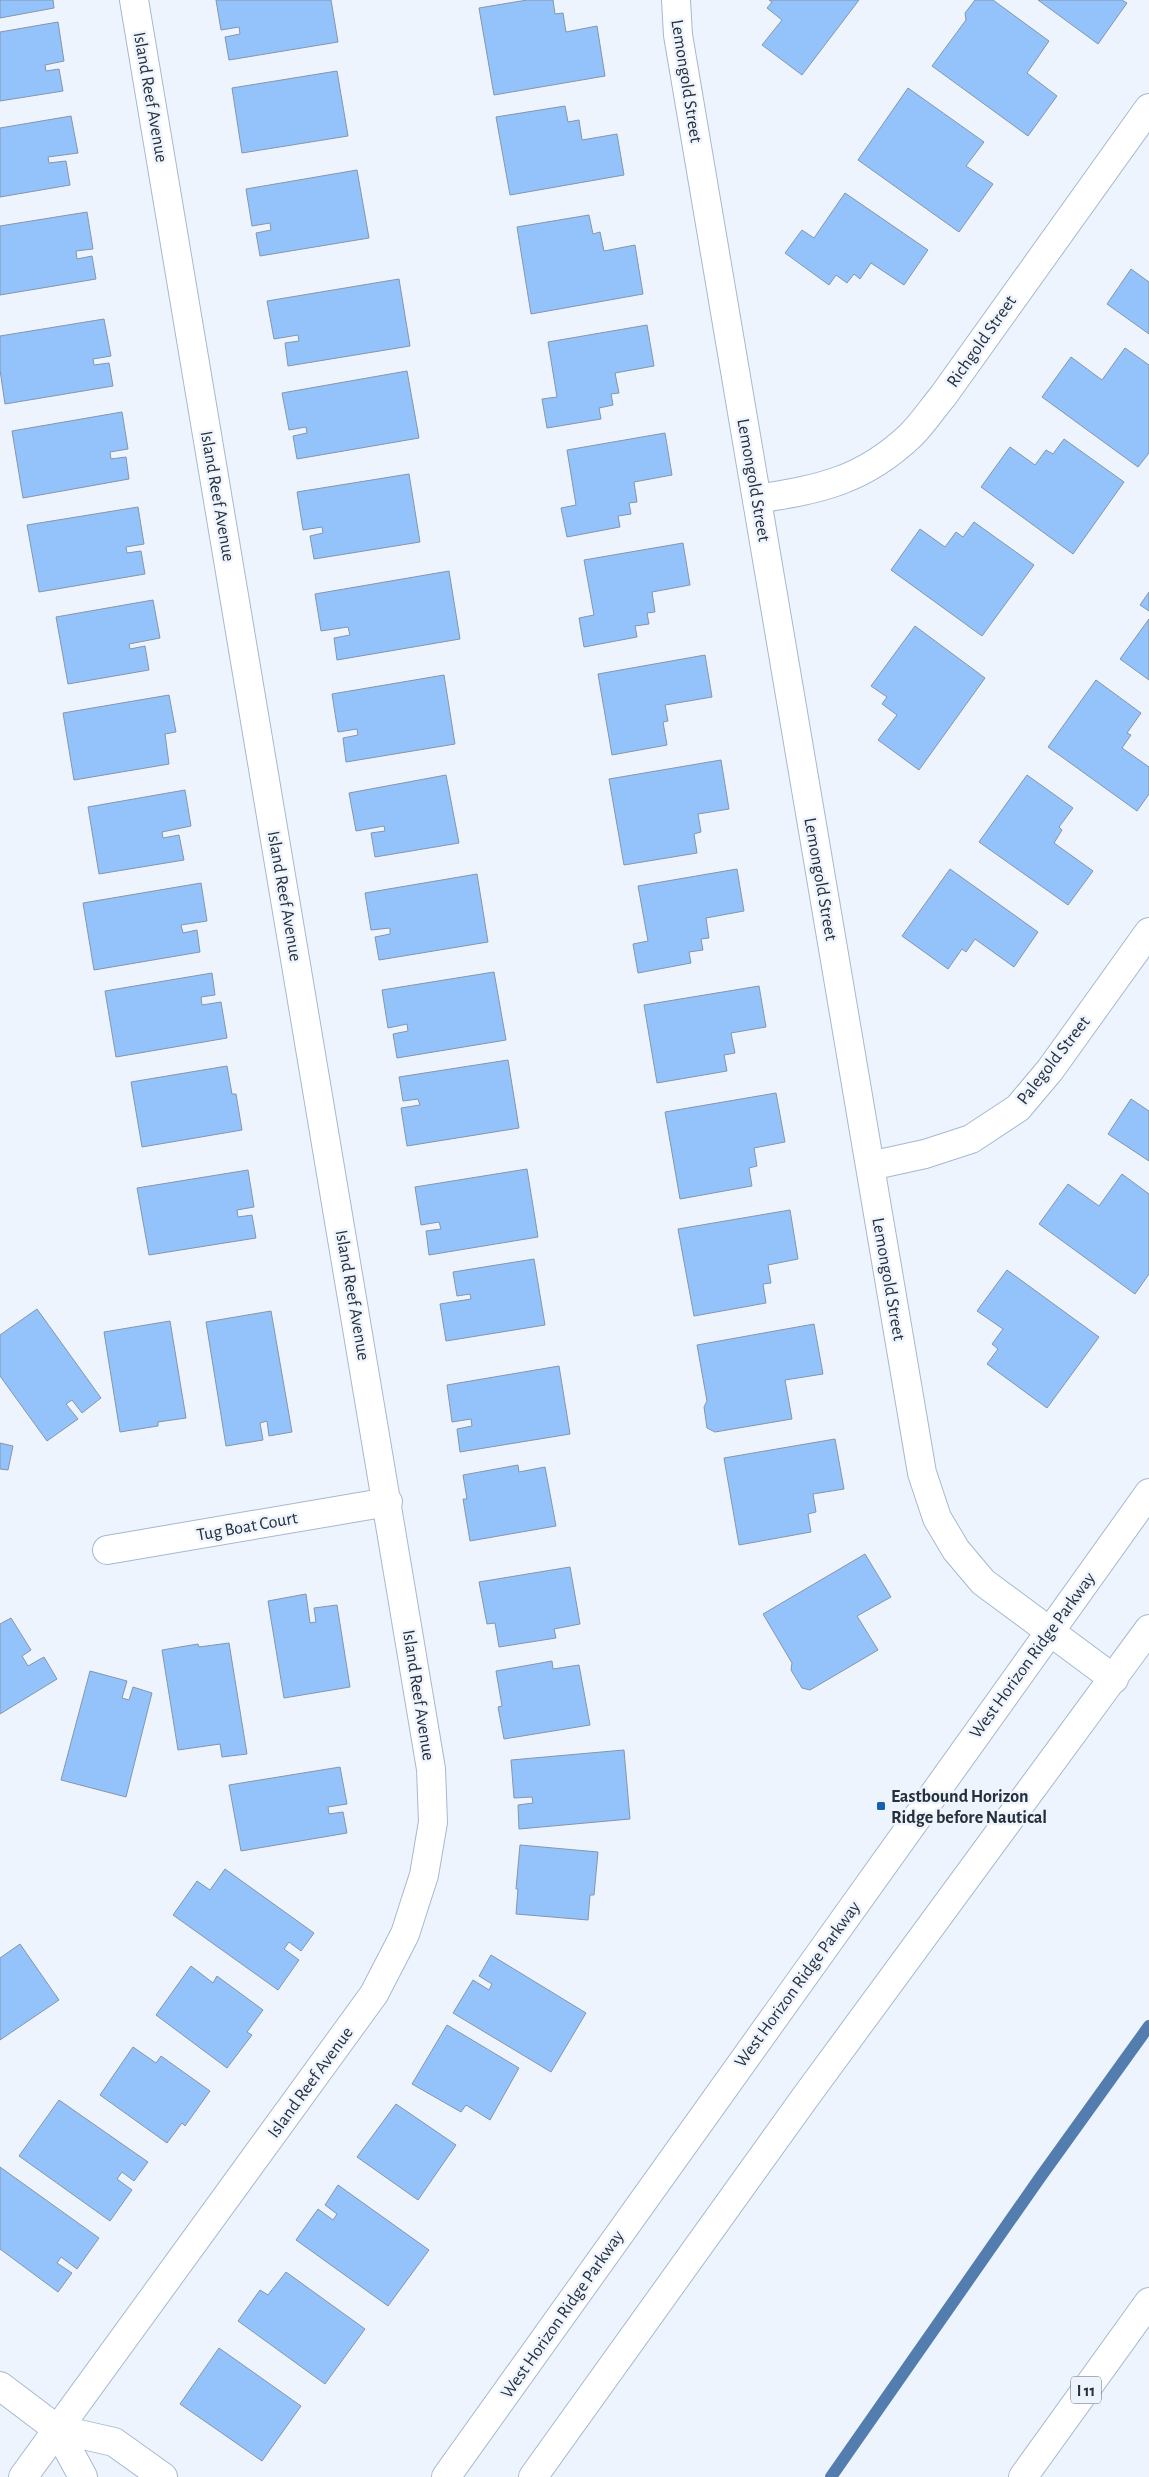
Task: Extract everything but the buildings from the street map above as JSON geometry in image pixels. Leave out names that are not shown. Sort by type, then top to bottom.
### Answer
[{"type":"main road","name":"Island Reef Avenue","points":[[23,2477],[374,1994],[406,1934],[424,1875],[433,1822],[432,1769],[134,0]]},
{"type":"main road","name":"Lemongold Street","points":[[676,0],[678,35],[922,1473],[936,1518],[956,1550],[983,1582],[1114,1679]]},
{"type":"main road","name":"Richgold Street","points":[[757,499],[816,489],[856,475],[889,455],[912,433],[943,396],[1149,108]]},
{"type":"main road","name":"Palegold Street","points":[[870,1166],[925,1154],[971,1139],[1018,1108],[1050,1070],[1149,932]]},
{"type":"main road","name":"West Horizon Ridge Parkway","points":[[446,2477],[1149,1493]]},
{"type":"main road","name":"Tug Boat Court","points":[[107,1550],[388,1502]]},
{"type":"main road","points":[[533,2477],[804,2100],[1149,1629]]},
{"type":"main road","name":"I 11","points":[[1023,2477],[1149,2302]]},
{"type":"main road","points":[[0,2386],[57,2429],[114,2442],[163,2477]]},
{"type":"main road","points":[[57,2429],[83,2477]]},
{"type":"waterway","points":[[831,2477],[1039,2179],[1149,2026]]},
{"type":"place","name":"Eastbound Horizon Ridge before Nautical","points":[[881,1806]]}]
